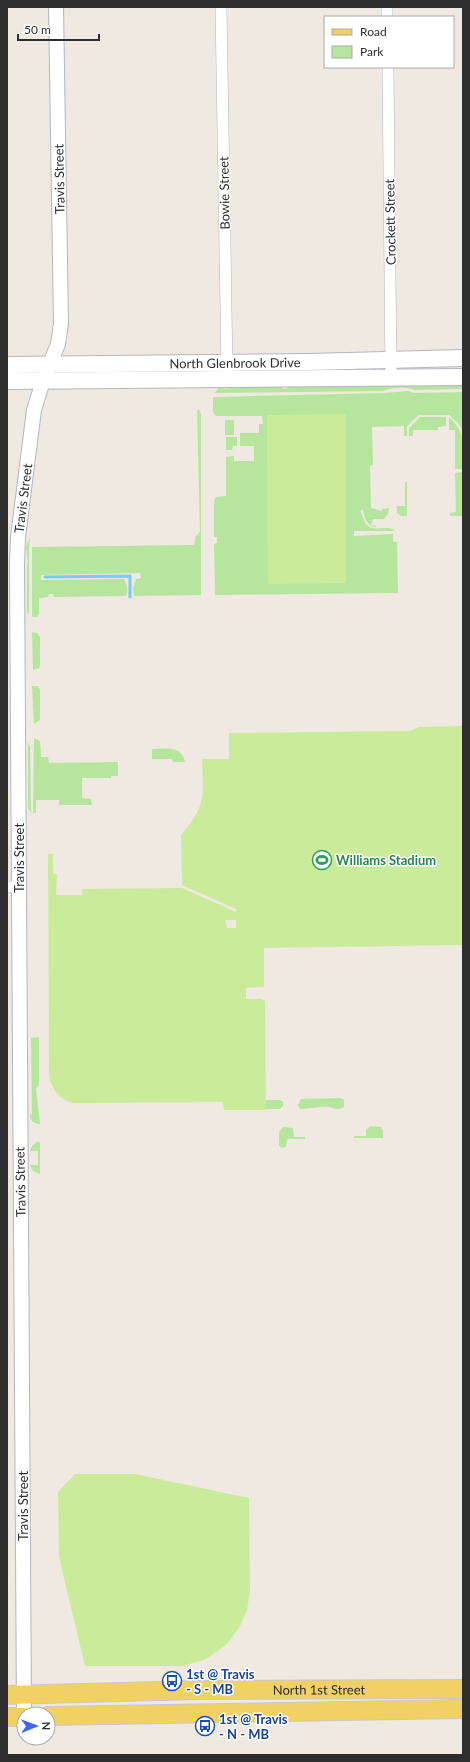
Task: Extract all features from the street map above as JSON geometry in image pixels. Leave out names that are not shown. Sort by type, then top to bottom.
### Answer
[{"type":"main road","name":"North Glenbrook Drive","points":[[7,365],[463,358]]},
{"type":"main road","name":"North Glenbrook Drive","points":[[7,382],[227,378],[463,377]]},
{"type":"main road","name":"North 1st Street","points":[[16,1695],[178,1690],[463,1688]]},
{"type":"main road","points":[[178,1690],[179,1714]]},
{"type":"main road","name":"North 1st Street","points":[[56,1716],[463,1709]]},
{"type":"street","name":"Travis Street","points":[[20,1706],[16,1695],[19,1039],[13,887],[18,550],[31,429],[43,381],[58,344],[61,324],[56,7]]},
{"type":"street","name":"Bowie Street","points":[[222,7],[227,378]]},
{"type":"street","name":"Crockett Street","points":[[388,68],[391,378]]},
{"type":"green space","points":[[463,384],[463,389],[415,390],[399,388],[383,391],[214,393],[220,387],[226,389],[235,387],[278,386],[284,389],[293,386],[431,386]]},
{"type":"green space","points":[[408,391],[414,393],[463,392],[463,431],[458,423],[449,415],[419,415],[407,426],[407,436],[404,436],[404,426],[372,427],[373,465],[370,466],[371,508],[382,511],[382,509],[389,508],[388,514],[384,519],[373,519],[371,525],[377,526],[375,527],[372,526],[368,523],[363,509],[360,511],[367,525],[370,527],[378,529],[389,528],[395,531],[354,531],[354,536],[393,534],[393,542],[397,542],[398,593],[215,595],[214,544],[217,543],[217,537],[214,537],[214,501],[216,497],[226,496],[226,457],[234,456],[234,461],[254,461],[254,446],[240,446],[240,433],[259,433],[259,424],[263,424],[262,416],[216,416],[213,412],[213,397],[384,393]]},
{"type":"green space","points":[[197,410],[199,410],[201,414],[201,595],[134,596],[133,588],[136,579],[141,578],[140,573],[41,575],[41,580],[124,579],[127,587],[127,594],[126,596],[54,597],[53,594],[49,594],[48,597],[39,598],[39,614],[37,617],[32,617],[32,547],[194,545],[196,536],[200,532]]},
{"type":"green space","points":[[346,414],[346,583],[268,584],[267,415]]},
{"type":"green space","points":[[420,417],[446,417],[446,426],[438,427],[438,430],[413,430],[413,436],[409,436],[409,428]]},
{"type":"green space","points":[[449,417],[459,429],[463,441],[463,469],[455,469],[455,430],[449,430]]},
{"type":"green space","points":[[225,420],[234,420],[234,435],[225,435]]},
{"type":"green space","points":[[226,437],[237,437],[237,446],[233,446],[232,450],[226,450]]},
{"type":"green space","points":[[463,472],[463,516],[450,516],[450,513],[456,512],[455,473]]},
{"type":"green space","points":[[405,482],[407,482],[407,516],[401,516],[397,513],[397,506],[405,506]]},
{"type":"green space","points":[[30,537],[29,615],[27,612],[28,563],[26,547]]},
{"type":"green space","points":[[32,632],[37,633],[40,637],[40,665],[39,668],[33,670]]},
{"type":"green space","points":[[32,686],[38,686],[40,690],[40,720],[34,724]]},
{"type":"green space","points":[[463,726],[463,945],[264,948],[264,987],[246,988],[246,999],[262,999],[265,1001],[266,1109],[224,1110],[223,1102],[75,1103],[65,1100],[57,1094],[49,1075],[48,854],[53,854],[53,874],[57,874],[56,895],[82,895],[82,889],[182,888],[236,912],[236,909],[182,885],[181,835],[195,815],[202,800],[202,759],[229,759],[229,733],[410,731],[419,727]],"holes":[[[225,920],[236,920],[236,928],[227,928]]]},
{"type":"green space","points":[[34,738],[40,741],[41,757],[48,757],[49,763],[118,762],[118,776],[111,776],[111,778],[82,778],[82,798],[91,799],[92,805],[59,805],[59,800],[36,800],[36,812],[33,814]]},
{"type":"green space","points":[[28,742],[30,747],[31,813],[28,808]]},
{"type":"green space","points":[[152,749],[176,750],[183,757],[185,762],[173,762],[172,759],[152,759]]},
{"type":"green space","points":[[39,1037],[39,1085],[36,1089],[40,1124],[33,1121],[30,1115],[32,1114],[31,1038]]},
{"type":"green space","points":[[340,1098],[344,1100],[344,1107],[340,1109],[327,1107],[300,1109],[298,1105],[301,1099]]},
{"type":"green space","points":[[266,1100],[280,1100],[283,1102],[283,1106],[280,1109],[266,1109]]},
{"type":"green space","points":[[370,1126],[381,1127],[383,1130],[383,1138],[354,1138],[354,1136],[366,1136],[366,1130]]},
{"type":"green space","points":[[283,1127],[293,1128],[294,1137],[305,1137],[305,1139],[287,1139],[286,1147],[281,1148],[279,1145],[279,1132]]},
{"type":"green space","points":[[37,1142],[40,1142],[40,1174],[33,1171],[30,1165],[38,1165],[38,1151],[30,1151],[32,1146]]},
{"type":"green space","points":[[75,1474],[135,1474],[249,1498],[250,1590],[247,1610],[240,1626],[226,1645],[206,1659],[183,1666],[85,1666],[59,1557],[58,1492]]},
{"type":"waterway","points":[[45,577],[130,576],[130,597]]},
{"type":"place","name":"Williams Stadium","points":[[322,860]]},
{"type":"place","name":"1st @ Travis - S - MB","points":[[172,1681]]},
{"type":"place","name":"1st @ Travis - N - MB","points":[[205,1726]]}]
